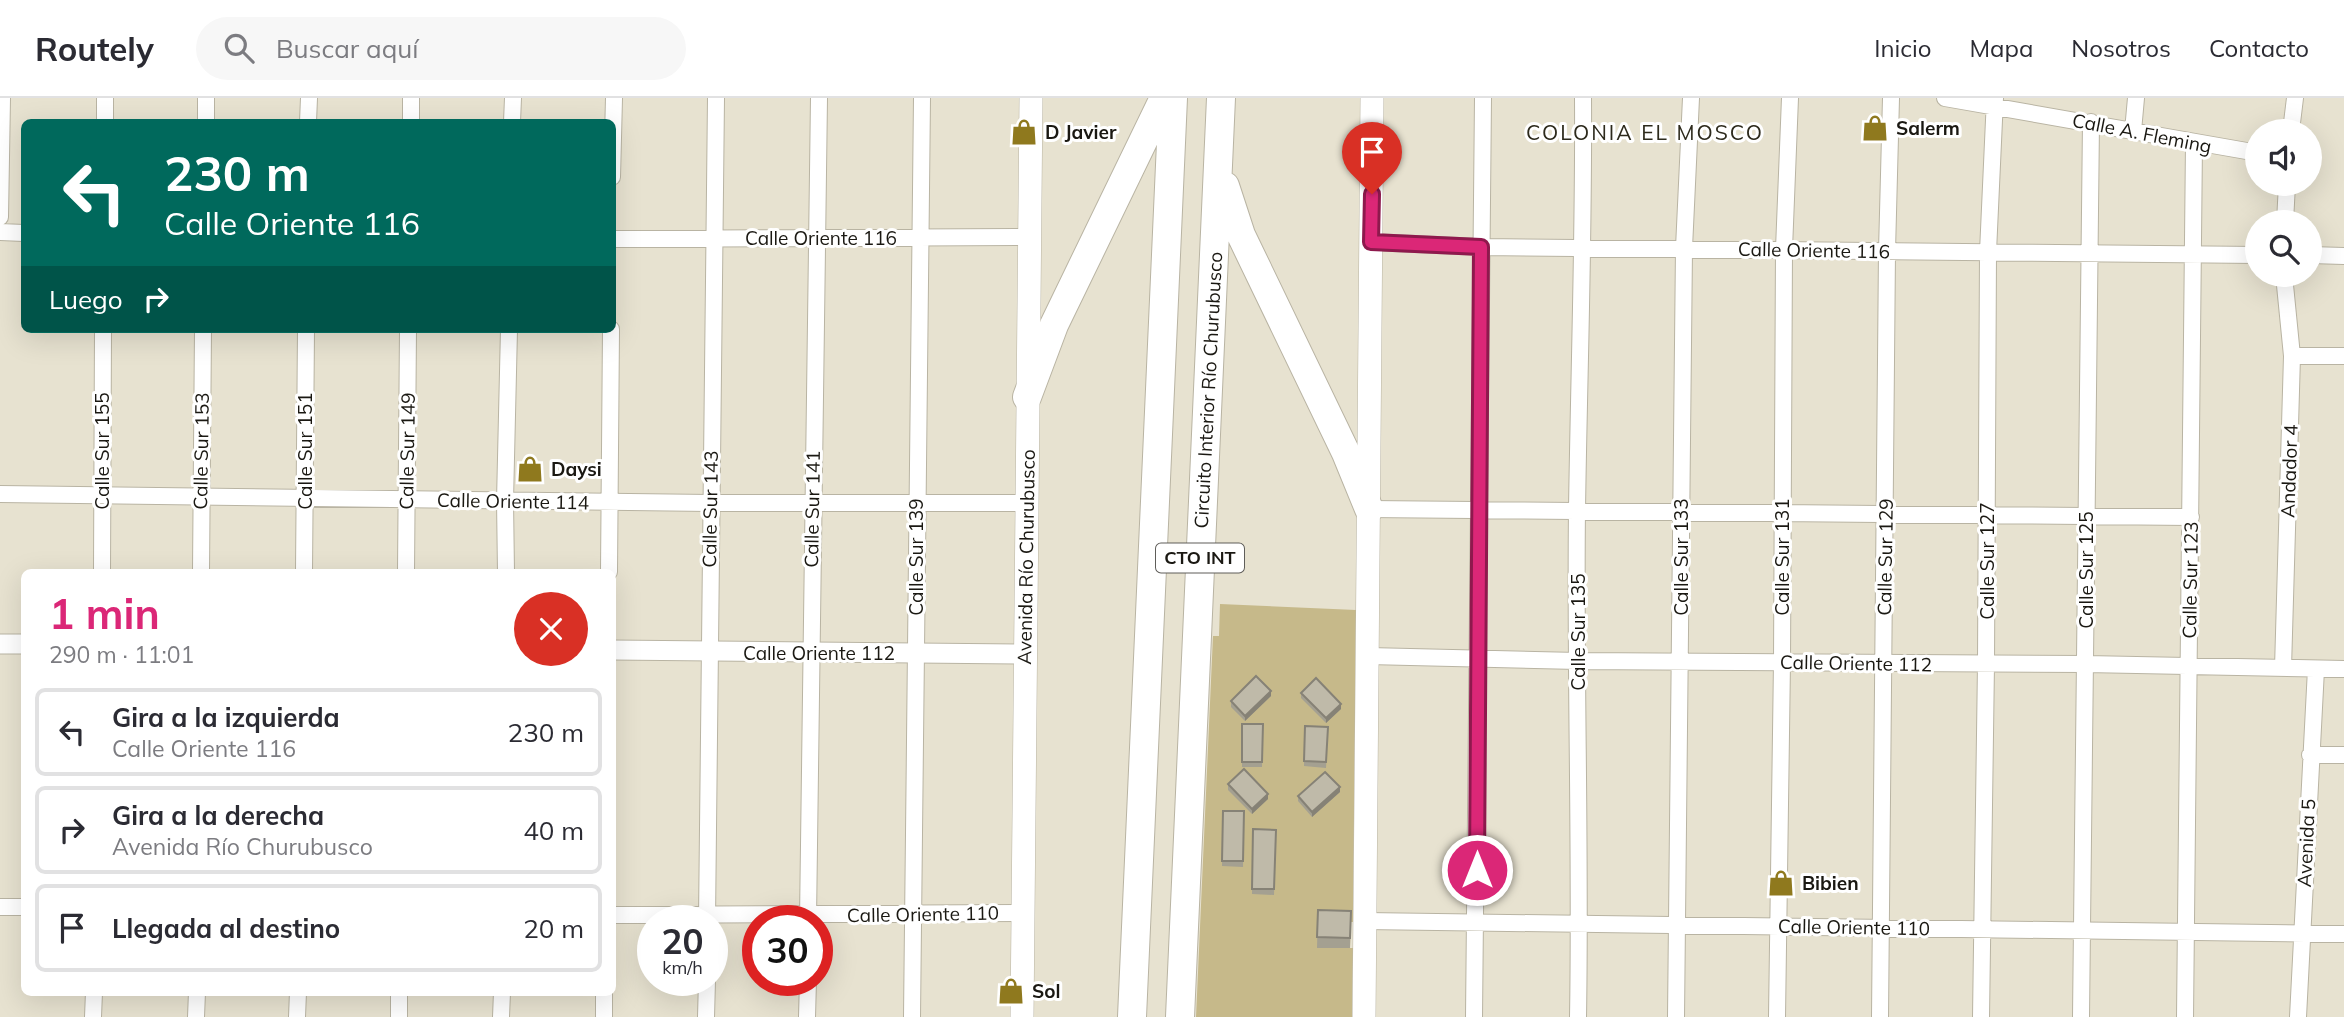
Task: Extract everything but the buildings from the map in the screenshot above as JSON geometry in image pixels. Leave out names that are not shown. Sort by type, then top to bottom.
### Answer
[{"type":"highway","points":[[1027,397],[1054,325],[1164,98]]},
{"type":"highway","name":"CTO INT","points":[[1132,1017],[1174,98]]},
{"type":"highway","name":"Circuito Interior Río Churubusco","points":[[1180,1017],[1221,98]]},
{"type":"highway","points":[[1218,161],[1231,211],[1241,236],[1346,453],[1369,509]]},
{"type":"main road","name":"Avenida Río Churubusco","points":[[1022,1017],[1031,98]]},
{"type":"main road","points":[[1364,1017],[1372,98]]},
{"type":"street","points":[[0,216],[2,98]]},
{"type":"street","points":[[105,98],[105,119]]},
{"type":"street","points":[[206,98],[206,119]]},
{"type":"street","points":[[308,119],[309,98]]},
{"type":"street","points":[[411,98],[411,119]]},
{"type":"street","points":[[512,119],[513,98]]},
{"type":"street","points":[[613,119],[614,98]]},
{"type":"street","name":"Calle Sur 143","points":[[707,905],[716,98]]},
{"type":"street","name":"Calle Sur 141","points":[[808,905],[819,98]]},
{"type":"street","name":"Calle Sur 139","points":[[912,1017],[922,98]]},
{"type":"street","points":[[1474,1017],[1483,98]]},
{"type":"street","name":"Calle Sur 135","points":[[1578,1017],[1580,923],[1577,511],[1584,247],[1583,98]]},
{"type":"street","name":"Calle Sur 133","points":[[1676,1017],[1684,248],[1691,98]]},
{"type":"street","name":"Calle Sur 131","points":[[1777,1017],[1784,249],[1790,98]]},
{"type":"street","name":"Calle Sur 129","points":[[1880,1017],[1886,251],[1891,98]]},
{"type":"street","name":"Calle A. Fleming","points":[[1945,98],[1995,102],[2245,151]]},
{"type":"street","points":[[2133,131],[2136,98]]},
{"type":"street","points":[[2292,119],[2295,98]]},
{"type":"street","name":"Calle Sur 127","points":[[1981,1017],[1988,252],[1995,102]]},
{"type":"street","name":"Calle Sur 125","points":[[2081,1017],[2091,122]]},
{"type":"street","name":"Calle Sur 123","points":[[2185,1017],[2194,143]]},
{"type":"street","points":[[0,232],[21,233]]},
{"type":"street","name":"Calle Oriente 116","points":[[616,239],[1030,237]]},
{"type":"street","name":"Calle Oriente 116","points":[[1371,242],[1481,247],[2245,255]]},
{"type":"street","points":[[2322,256],[2344,256]]},
{"type":"street","name":"Andador 4","points":[[2283,668],[2292,356],[2285,287]]},
{"type":"street","name":"Calle Sur 155","points":[[102,569],[103,333]]},
{"type":"street","name":"Calle Sur 153","points":[[201,569],[203,333]]},
{"type":"street","name":"Calle Sur 151","points":[[304,569],[306,333]]},
{"type":"street","name":"Calle Sur 149","points":[[405,569],[408,333]]},
{"type":"street","points":[[506,569],[509,333]]},
{"type":"street","points":[[609,569],[611,333]]},
{"type":"street","points":[[2292,356],[2344,356]]},
{"type":"street","name":"Calle Oriente 114","points":[[0,494],[916,505],[1026,503]]},
{"type":"street","points":[[1369,509],[2190,517]]},
{"type":"street","points":[[0,644],[21,644]]},
{"type":"street","name":"Calle Oriente 112","points":[[616,650],[1025,654]]},
{"type":"street","name":"Calle Oriente 112","points":[[1367,656],[1578,661],[2189,665],[2344,669]]},
{"type":"street","name":"Avenida 5","points":[[2298,1017],[2316,669]]},
{"type":"street","points":[[2310,755],[2344,755]]},
{"type":"street","points":[[0,907],[21,907]]},
{"type":"street","name":"Calle Oriente 110","points":[[833,917],[1023,913]]},
{"type":"street","name":"Calle Oriente 110","points":[[616,915],[637,916]]},
{"type":"street","name":"Calle Oriente 110","points":[[1365,920],[2344,934]]},
{"type":"street","points":[[93,1017],[94,996]]},
{"type":"street","points":[[197,996],[197,1017]]},
{"type":"street","points":[[297,1017],[298,996]]},
{"type":"street","points":[[399,996],[399,1017]]},
{"type":"street","points":[[502,996],[502,1017]]},
{"type":"street","points":[[604,996],[604,1017]]},
{"type":"street","points":[[706,1017],[707,996]]},
{"type":"street","points":[[807,1017],[808,996]]},
{"type":"shaded area","points":[[1220,604],[1356,610],[1353,922],[1350,948],[1353,948],[1352,1017],[1196,1017],[1213,636],[1219,636]]},
{"type":"place","name":"Salerm","points":[[1875,128]]},
{"type":"place","name":"D Javier","points":[[1024,132]]},
{"type":"place","name":"Daysi","points":[[530,469]]},
{"type":"place","name":"Bibien","points":[[1781,883]]},
{"type":"place","name":"Sol","points":[[1011,991]]},
{"type":"district","name":"COLONIA EL MOSCO","points":[[1645,133]]},
{"type":"route","points":[[1372,194],[1371,242],[1481,247],[1477,870]]}]
